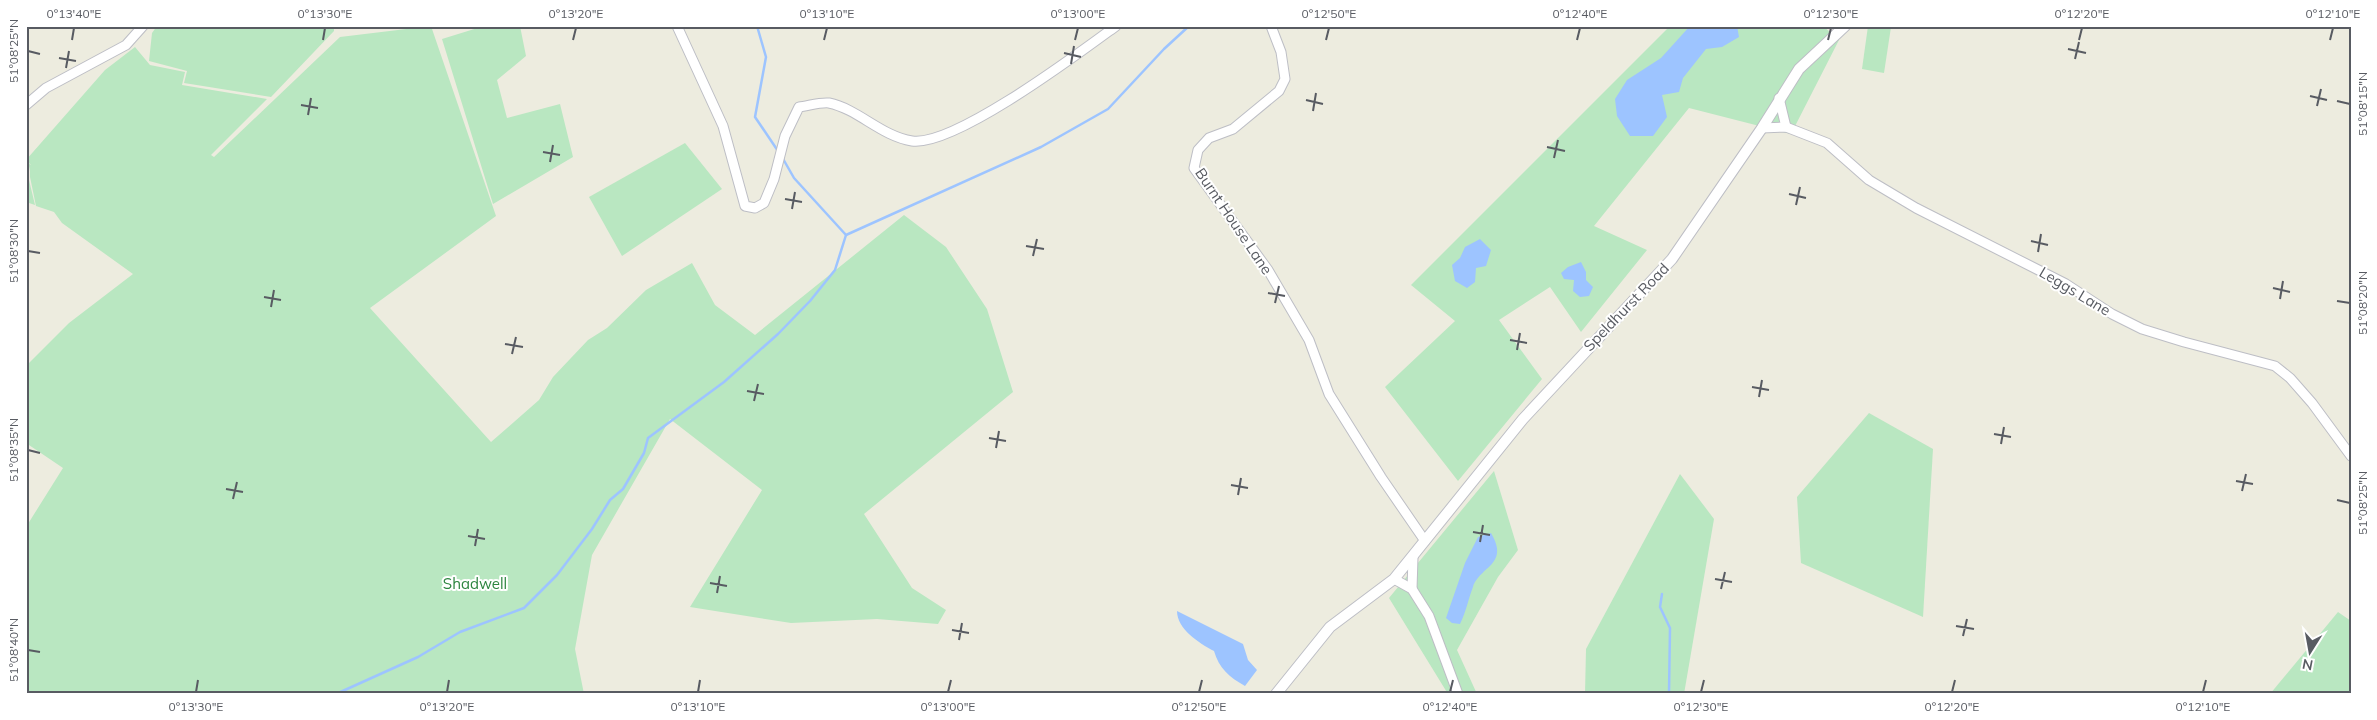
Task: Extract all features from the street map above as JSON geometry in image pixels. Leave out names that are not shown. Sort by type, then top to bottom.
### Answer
[{"type":"street","points":[[26,105],[46,88],[126,45],[143,26]]},
{"type":"street","points":[[677,26],[724,126],[744,206],[755,208],[764,203],[774,180],[786,136],[799,107],[827,103],[845,109],[871,125],[912,141],[932,139],[966,126],[1018,94],[1116,26]]},
{"type":"street","name":"Burnt House Lane","points":[[1271,26],[1281,52],[1285,79],[1279,91],[1234,129],[1209,138],[1198,150],[1194,168],[1268,270],[1309,340],[1329,394],[1381,478],[1425,541]]},
{"type":"street","name":"Speldhurst Road","points":[[1276,694],[1330,627],[1394,579],[1522,419],[1672,259],[1762,128],[1779,98],[1799,69],[1845,26]]},
{"type":"street","points":[[1779,98],[1786,127]]},
{"type":"street","name":"Leggs Lane","points":[[1762,128],[1786,127],[1827,143],[1869,180],[1916,208],[2066,284],[2112,314],[2142,329],[2276,366],[2290,378],[2312,403],[2351,456]]},
{"type":"street","points":[[1412,589],[1413,557]]},
{"type":"street","points":[[1394,579],[1412,589],[1429,616],[1458,694]]},
{"type":"green space","points":[[157,26],[334,26],[334,31],[271,97],[184,83],[187,71],[149,61],[152,33]]},
{"type":"green space","name":"Shadwell","points":[[431,26],[496,216],[370,308],[491,442],[539,400],[553,377],[588,340],[607,328],[646,290],[692,263],[715,305],[755,335],[904,215],[946,247],[987,309],[1013,392],[864,514],[912,588],[946,610],[938,624],[877,619],[791,623],[690,607],[762,490],[670,419],[592,555],[575,649],[584,694],[26,694],[26,527],[63,468],[26,443],[26,366],[69,323],[133,274],[62,223],[54,212],[36,206],[30,177],[30,166],[28,176],[35,205],[26,202],[26,162],[31,165],[26,160],[105,70],[135,47],[150,65],[185,72],[182,85],[267,99],[211,155],[214,157],[340,37]]},
{"type":"green space","points":[[484,26],[520,26],[526,56],[497,80],[507,118],[560,104],[573,157],[493,204],[442,39]]},
{"type":"green space","points":[[1670,26],[1823,26],[1839,40],[1791,134],[1689,108],[1594,226],[1647,250],[1581,332],[1550,287],[1499,320],[1542,379],[1458,481],[1385,387],[1455,321],[1411,285]]},
{"type":"green space","points":[[1868,26],[1891,27],[1884,73],[1862,69]]},
{"type":"green space","points":[[685,143],[722,189],[622,256],[589,197]]},
{"type":"green space","points":[[1869,413],[1933,449],[1923,617],[1801,563],[1797,497]]},
{"type":"green space","points":[[1494,471],[1518,550],[1498,577],[1457,650],[1477,694],[1448,694],[1389,598]]},
{"type":"green space","points":[[1680,474],[1714,519],[1684,694],[1585,694],[1586,649]]},
{"type":"green space","points":[[2338,612],[2351,621],[2351,694],[2270,694]]},
{"type":"water","points":[[1690,26],[1737,26],[1739,37],[1722,47],[1706,49],[1683,78],[1679,92],[1662,95],[1667,117],[1653,136],[1630,136],[1617,116],[1615,99],[1627,80],[1661,58]]},
{"type":"water","points":[[1480,239],[1491,250],[1486,266],[1476,268],[1475,282],[1467,288],[1455,281],[1452,265],[1460,258],[1465,247]]},
{"type":"water","points":[[1581,262],[1586,272],[1586,280],[1593,287],[1589,296],[1580,297],[1573,291],[1574,280],[1564,279],[1561,273],[1568,267]]},
{"type":"water","points":[[1491,533],[1496,544],[1496,559],[1481,574],[1473,587],[1460,624],[1452,623],[1446,618],[1465,563],[1478,537]]},
{"type":"water","points":[[1177,611],[1243,644],[1248,660],[1257,670],[1245,686],[1225,672],[1214,651],[1190,635],[1181,624]]},
{"type":"waterway","points":[[757,26],[766,57],[755,117],[778,151]]},
{"type":"waterway","points":[[782,157],[794,178],[846,235],[1041,147],[1108,109],[1164,49],[1189,26]]},
{"type":"waterway","points":[[336,694],[418,657],[460,632],[524,608],[557,575],[592,529],[610,500],[623,489],[644,453],[648,438],[724,382],[778,334],[810,301],[835,270],[846,235]]},
{"type":"waterway","points":[[1662,594],[1660,607],[1670,628],[1669,694]]}]
